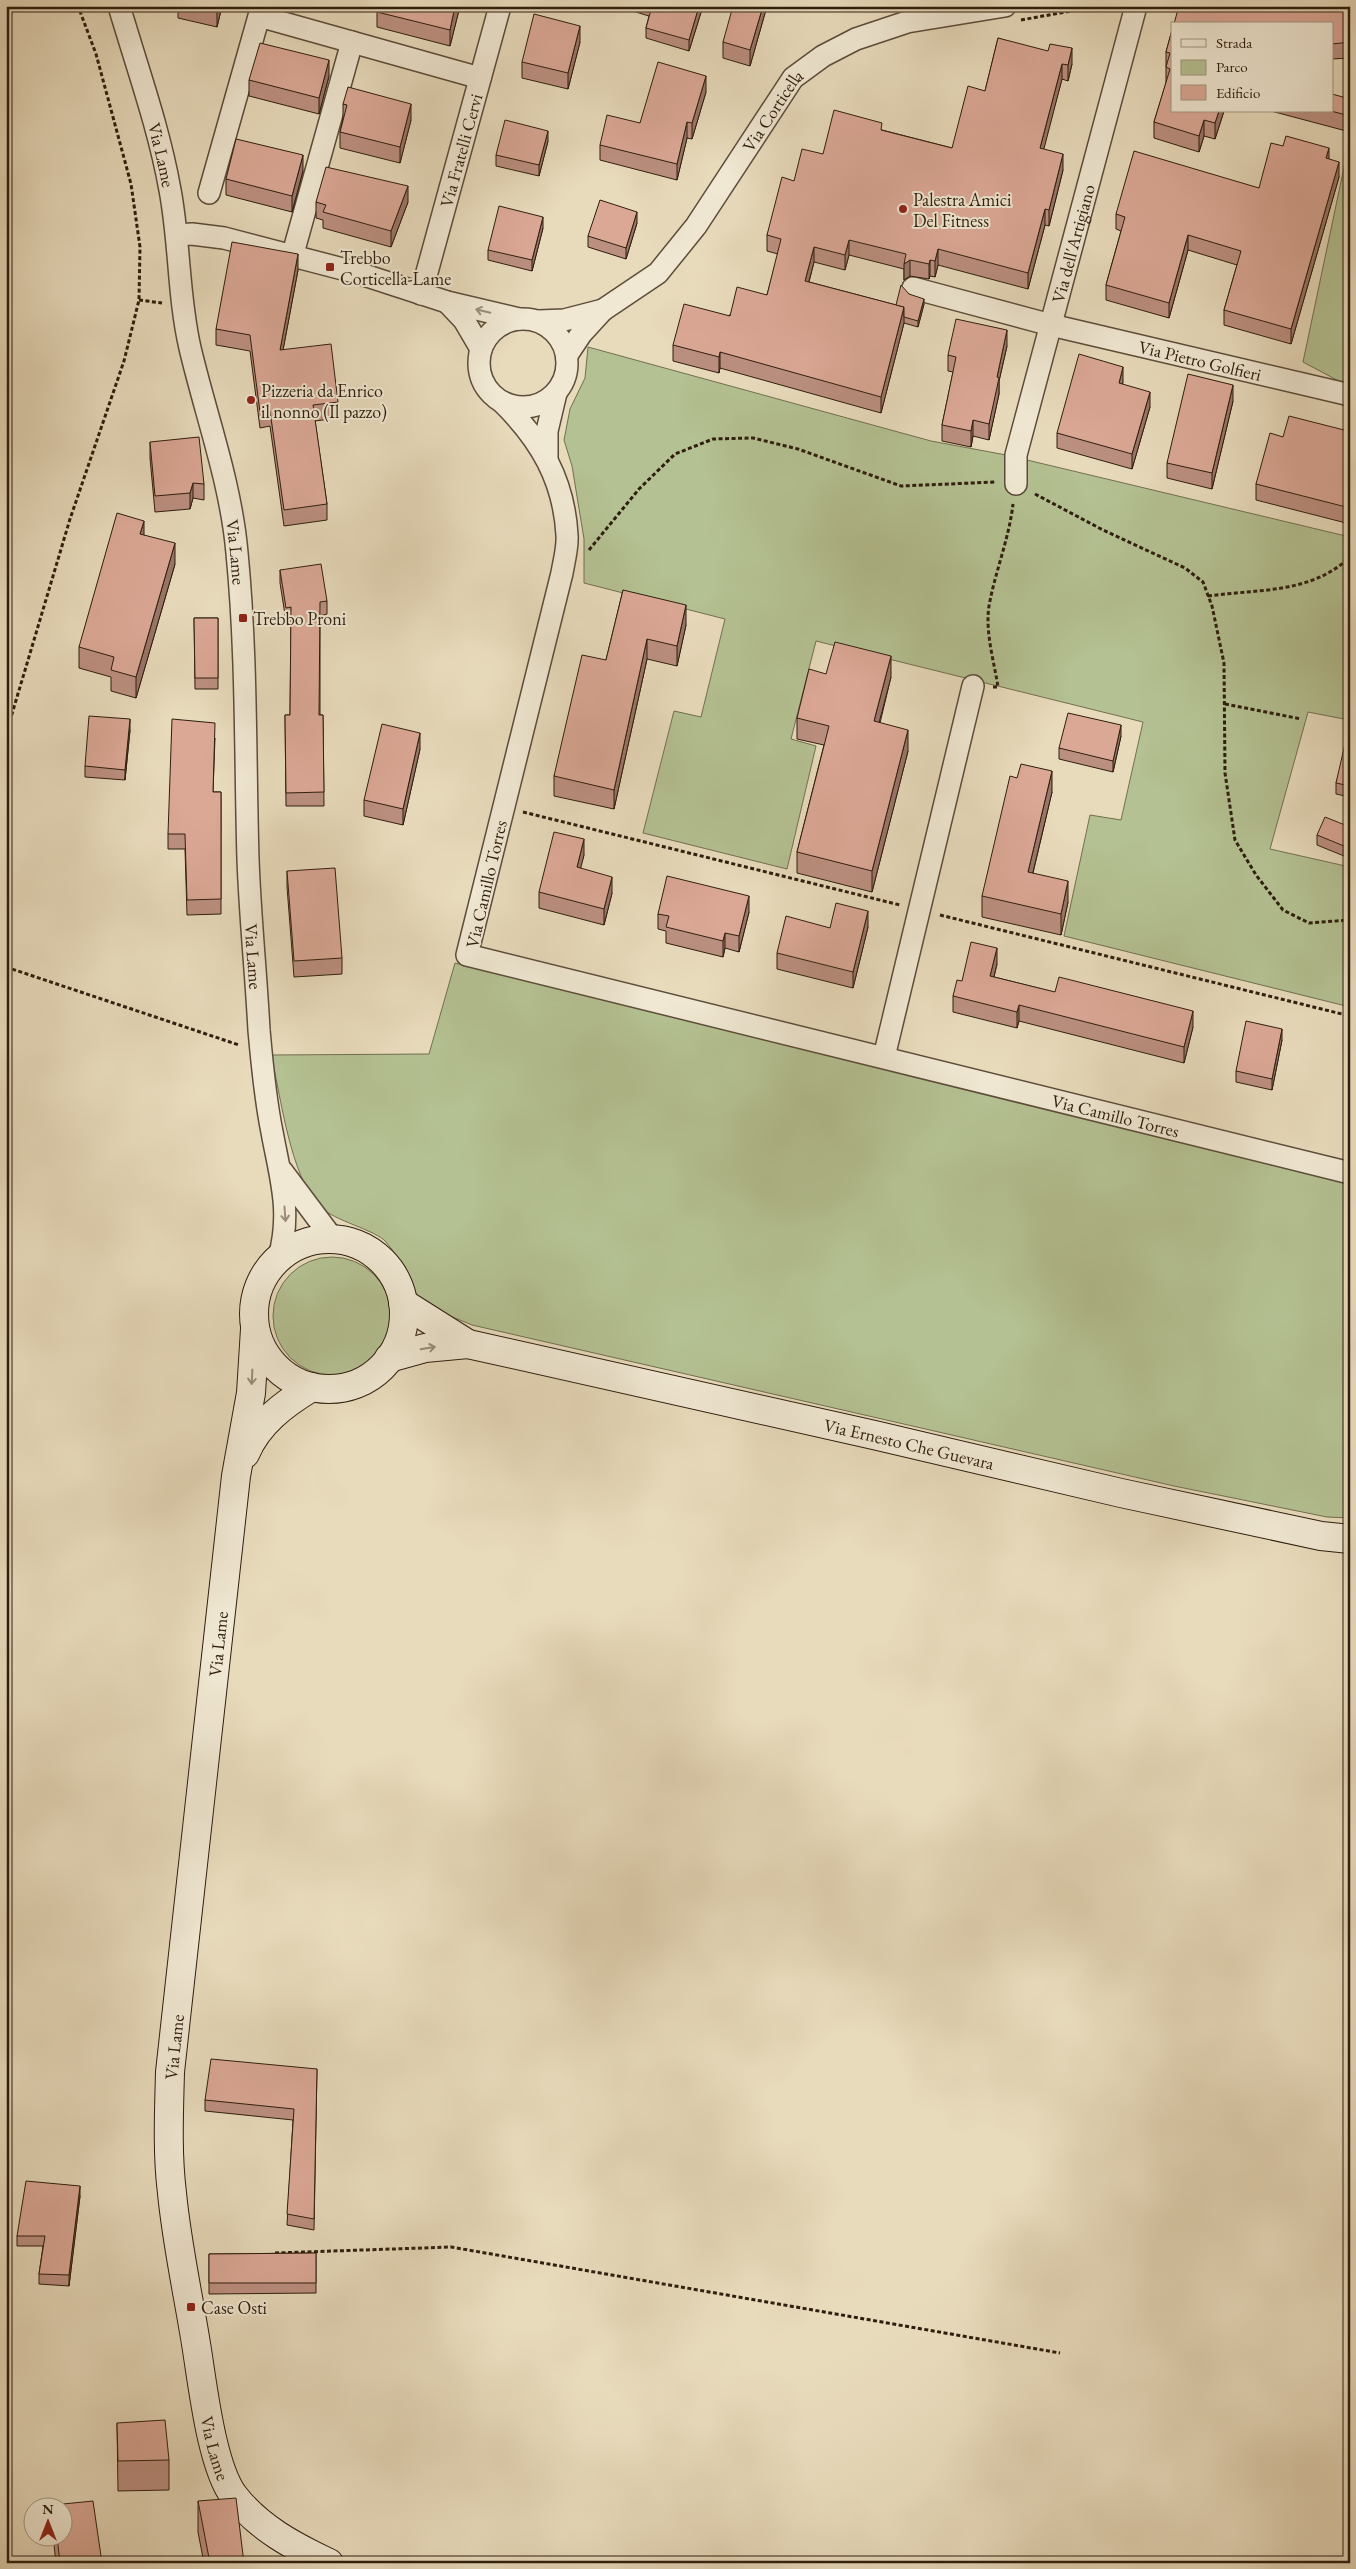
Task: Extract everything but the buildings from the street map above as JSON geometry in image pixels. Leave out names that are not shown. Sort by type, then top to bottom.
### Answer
[{"type":"street","name":"Via Lame","points":[[119,6],[164,158],[178,235],[183,303],[190,346],[226,484],[237,550],[243,618],[248,863],[261,1052],[266,1098],[281,1170],[286,1234],[279,1257]]},
{"type":"street","name":"Via Fratelli Cervi","points":[[421,294],[500,6]]},
{"type":"street","name":"Via Corticella","points":[[567,355],[603,310],[658,273],[696,226],[793,78],[823,56],[856,39],[907,22],[973,8],[1005,6]]},
{"type":"street","name":"Via dell'Artigiano","points":[[1016,484],[1016,455],[1136,6]]},
{"type":"street","points":[[208,193],[259,16],[480,78]]},
{"type":"street","points":[[292,257],[352,42]]},
{"type":"street","name":"Via Corticella","points":[[178,235],[224,238],[358,273],[447,302],[529,320],[552,329],[562,341],[567,355],[564,382],[556,393]]},
{"type":"street","name":"Via Pietro Golfieri","points":[[913,288],[1051,325],[1350,395]]},
{"type":"street","points":[[447,302],[468,327],[481,349],[478,361],[484,385],[502,402],[516,407],[530,407],[544,402],[556,393]]},
{"type":"street","name":"Via Corticella","points":[[481,349],[487,337],[496,328],[507,322],[564,320],[603,310]]},
{"type":"street","name":"Via Camillo Torres","points":[[547,456],[547,431],[556,393]]},
{"type":"street","name":"Via Camillo Torres","points":[[502,402],[524,423],[547,456],[562,499],[567,536],[562,574],[467,955],[1350,1173]]},
{"type":"street","points":[[884,1057],[973,686]]},
{"type":"street","name":"Via Lame","points":[[281,1170],[333,1239]]},
{"type":"street","points":[[333,1239],[360,1245],[384,1263],[398,1286],[403,1303],[401,1335],[389,1358],[378,1370],[359,1382],[330,1388],[312,1387],[290,1378],[277,1368],[262,1350],[255,1329],[254,1307],[259,1285],[266,1271],[279,1257],[306,1242],[333,1239]]},
{"type":"street","name":"Via Ernesto Che Guevara","points":[[403,1303],[468,1344]]},
{"type":"street","name":"Via Lame","points":[[255,1329],[251,1393],[236,1476],[170,2072],[168,2130],[172,2193],[202,2380],[220,2469],[233,2495],[252,2516],[287,2543],[329,2563]]},
{"type":"street","name":"Via Ernesto Che Guevara","points":[[389,1358],[425,1348],[468,1344],[874,1435],[1121,1493],[1320,1536],[1350,1539]]},
{"type":"street","name":"Via Lame","points":[[236,1476],[249,1445],[265,1422],[285,1404],[312,1387]]},
{"type":"path","points":[[6,734],[70,519],[124,361],[138,300],[140,247],[131,184],[96,54],[78,6]]},
{"type":"path","points":[[562,574],[582,559],[639,489],[674,454],[714,439],[753,438],[789,447],[901,486],[988,481],[1016,484],[1103,530],[1185,568],[1203,582],[1224,663],[1225,773],[1235,840],[1256,875],[1283,910],[1309,922],[1350,920]]},
{"type":"path","points":[[973,686],[998,687],[990,639],[989,607],[1011,522],[1016,484]]},
{"type":"path","points":[[1208,596],[1290,588],[1335,571],[1350,558]]},
{"type":"path","points":[[1225,704],[1301,719]]},
{"type":"path","points":[[6,967],[261,1052]]},
{"type":"path","points":[[272,2254],[450,2247],[1060,2353]]},
{"type":"green space","points":[[1350,139],[1350,387],[1303,362]]},
{"type":"green space","points":[[588,347],[931,441],[1006,455],[1350,537],[1349,720],[1308,712],[1270,849],[1350,867],[1350,1007],[1064,936],[1090,815],[1121,820],[1143,722],[816,641],[791,739],[816,746],[787,869],[643,833],[674,711],[701,717],[725,619],[584,583],[584,539],[572,466],[564,440],[570,409],[585,378]]},
{"type":"green space","points":[[455,963],[1350,1183],[1350,1518],[1327,1517],[1174,1486],[472,1325],[430,1307],[411,1288],[398,1259],[386,1242],[373,1233],[326,1211],[319,1206],[309,1192],[294,1156],[288,1135],[271,1055],[429,1054]]},
{"type":"green space","points":[[332,1257],[355,1261],[374,1274],[387,1293],[391,1316],[387,1339],[374,1358],[355,1371],[332,1375],[309,1371],[290,1358],[277,1339],[273,1316],[277,1293],[290,1274],[309,1261]]},
{"type":"place","name":"Palestra Amici Del Fitness","points":[[903,209]]},
{"type":"place","name":"Trebbo Corticella-Lame","points":[[330,267]]},
{"type":"place","name":"Pizzeria da Enrico il nonno (Il pazzo)","points":[[251,400]]},
{"type":"place","name":"Trebbo Proni","points":[[243,618]]},
{"type":"place","name":"Case Osti","points":[[191,2307]]}]
